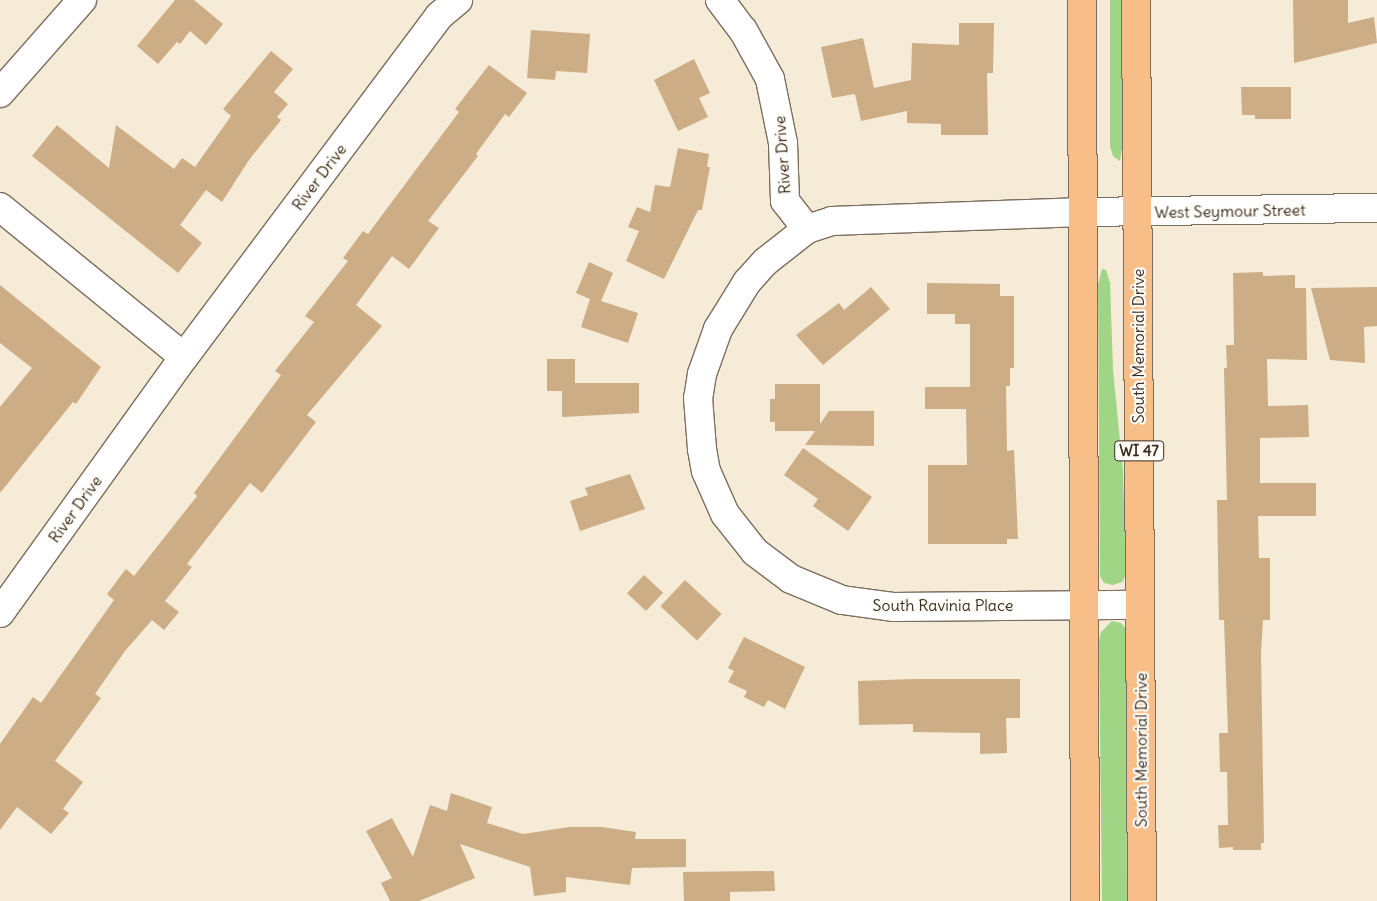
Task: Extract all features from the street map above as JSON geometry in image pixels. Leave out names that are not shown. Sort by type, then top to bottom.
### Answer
[{"type":"main road","points":[[1082,0],[1085,901]]},
{"type":"main road","name":"South Memorial Drive","points":[[1136,0],[1142,901]]},
{"type":"street","points":[[0,93],[82,0]]},
{"type":"street","name":"River Drive","points":[[0,613],[184,357],[439,16],[458,0]]},
{"type":"street","name":"River Drive","points":[[720,0],[743,30],[770,78],[783,143],[785,201],[807,229]]},
{"type":"street","points":[[0,206],[184,357]]},
{"type":"street","name":"West Seymour Street","points":[[1084,212],[1377,208]]},
{"type":"street","name":"South Ravinia Place","points":[[1084,212],[832,221],[807,229],[783,245],[747,282],[718,329],[702,374],[698,407],[706,471],[725,514],[740,534],[774,568],[792,579],[842,600],[894,607],[1140,605]]},
{"type":"green space","points":[[1110,0],[1123,0],[1124,135],[1120,161],[1113,156],[1110,146]]},
{"type":"green space","points":[[1102,269],[1106,270],[1110,283],[1113,370],[1123,471],[1126,575],[1122,582],[1113,585],[1104,583],[1100,576],[1098,285]]},
{"type":"green space","points":[[1112,621],[1121,623],[1126,629],[1127,901],[1102,901],[1099,641],[1101,632]]},
{"type":"building","points":[[175,0],[194,0],[223,24],[206,45],[190,31],[180,44],[177,42],[158,64],[137,46]]},
{"type":"building","points":[[1293,0],[1348,0],[1348,23],[1374,17],[1377,43],[1294,63]]},
{"type":"building","points":[[959,23],[994,23],[993,73],[987,73],[988,135],[941,135],[941,124],[907,123],[907,111],[861,121],[855,94],[832,98],[821,47],[863,38],[874,88],[911,80],[912,43],[959,45]]},
{"type":"building","points":[[531,30],[590,34],[587,73],[556,71],[555,80],[527,78]]},
{"type":"building","points":[[271,51],[293,69],[274,92],[288,104],[277,117],[281,120],[249,160],[222,202],[206,190],[180,225],[202,243],[178,273],[32,156],[57,125],[109,168],[116,125],[174,169],[182,158],[195,167],[231,116],[223,109]]},
{"type":"building","points":[[694,59],[710,93],[699,98],[708,117],[678,131],[654,80]]},
{"type":"building","points":[[489,65],[527,93],[509,117],[505,114],[476,154],[478,156],[428,221],[439,228],[409,269],[392,256],[356,305],[382,326],[307,415],[316,422],[262,493],[250,483],[187,564],[192,567],[165,601],[179,612],[164,630],[152,620],[125,651],[95,694],[101,698],[55,761],[83,782],[63,809],[69,813],[51,834],[17,807],[0,830],[0,744],[33,697],[41,703],[114,600],[107,594],[126,569],[134,576],[197,496],[194,493],[281,375],[275,371],[314,322],[305,316],[348,261],[343,258],[363,231],[368,234],[459,112],[455,109]]},
{"type":"building","points":[[1241,87],[1291,87],[1291,119],[1255,119],[1255,115],[1242,115]]},
{"type":"building","points":[[678,148],[709,154],[707,167],[710,167],[702,210],[698,210],[664,279],[626,261],[639,231],[628,227],[637,207],[650,212],[655,185],[670,187]]},
{"type":"building","points":[[589,262],[613,273],[601,301],[638,313],[628,343],[581,327],[590,299],[576,293]]},
{"type":"building","points":[[1263,272],[1263,276],[1295,275],[1295,288],[1306,288],[1307,360],[1267,359],[1268,406],[1308,405],[1309,437],[1260,438],[1260,483],[1316,483],[1316,516],[1258,516],[1259,558],[1270,558],[1270,620],[1263,620],[1261,653],[1264,843],[1261,843],[1261,850],[1233,850],[1233,847],[1219,848],[1218,825],[1228,825],[1227,772],[1220,772],[1219,733],[1228,733],[1224,620],[1219,620],[1217,500],[1227,500],[1224,368],[1227,368],[1226,345],[1234,345],[1233,273]]},
{"type":"building","points":[[927,283],[1000,284],[1000,296],[1014,296],[1014,368],[1010,368],[1010,386],[1006,386],[1007,451],[1014,450],[1018,539],[1007,539],[1007,544],[928,544],[928,465],[967,465],[966,409],[925,409],[925,387],[970,387],[970,324],[955,324],[955,314],[927,314]]},
{"type":"building","points":[[0,285],[101,367],[76,404],[73,402],[0,493],[0,407],[32,368],[0,343]]},
{"type":"building","points":[[871,287],[890,309],[823,365],[796,335],[839,303],[844,310]]},
{"type":"building","points":[[1377,287],[1377,326],[1364,327],[1365,363],[1330,360],[1311,288]]},
{"type":"building","points":[[547,359],[575,359],[575,383],[639,383],[639,413],[562,417],[562,391],[547,391]]},
{"type":"building","points":[[775,384],[820,384],[820,424],[829,411],[874,411],[874,446],[805,445],[815,431],[775,431],[775,422],[770,422],[770,399],[775,399]]},
{"type":"building","points":[[803,448],[872,497],[848,531],[813,506],[818,499],[784,475]]},
{"type":"building","points":[[630,474],[645,509],[580,531],[570,501],[588,495],[585,488]]},
{"type":"building","points":[[644,575],[663,593],[646,611],[627,593]]},
{"type":"building","points":[[685,580],[722,614],[697,640],[660,606]]},
{"type":"building","points":[[744,637],[805,667],[785,709],[768,700],[764,707],[744,697],[747,691],[728,682],[734,671],[728,668]]},
{"type":"building","points":[[1020,679],[1020,718],[1006,718],[1007,753],[980,754],[980,733],[913,732],[913,724],[859,725],[858,681]]},
{"type":"building","points":[[451,793],[492,807],[487,823],[523,834],[569,827],[602,827],[636,832],[635,839],[686,839],[686,867],[632,868],[630,885],[566,877],[566,892],[534,896],[530,867],[460,844],[475,878],[419,901],[390,901],[381,883],[392,878],[366,831],[392,818],[413,857],[430,805],[447,811]]},
{"type":"building","points":[[774,871],[775,891],[730,892],[730,901],[684,901],[683,872]]}]
